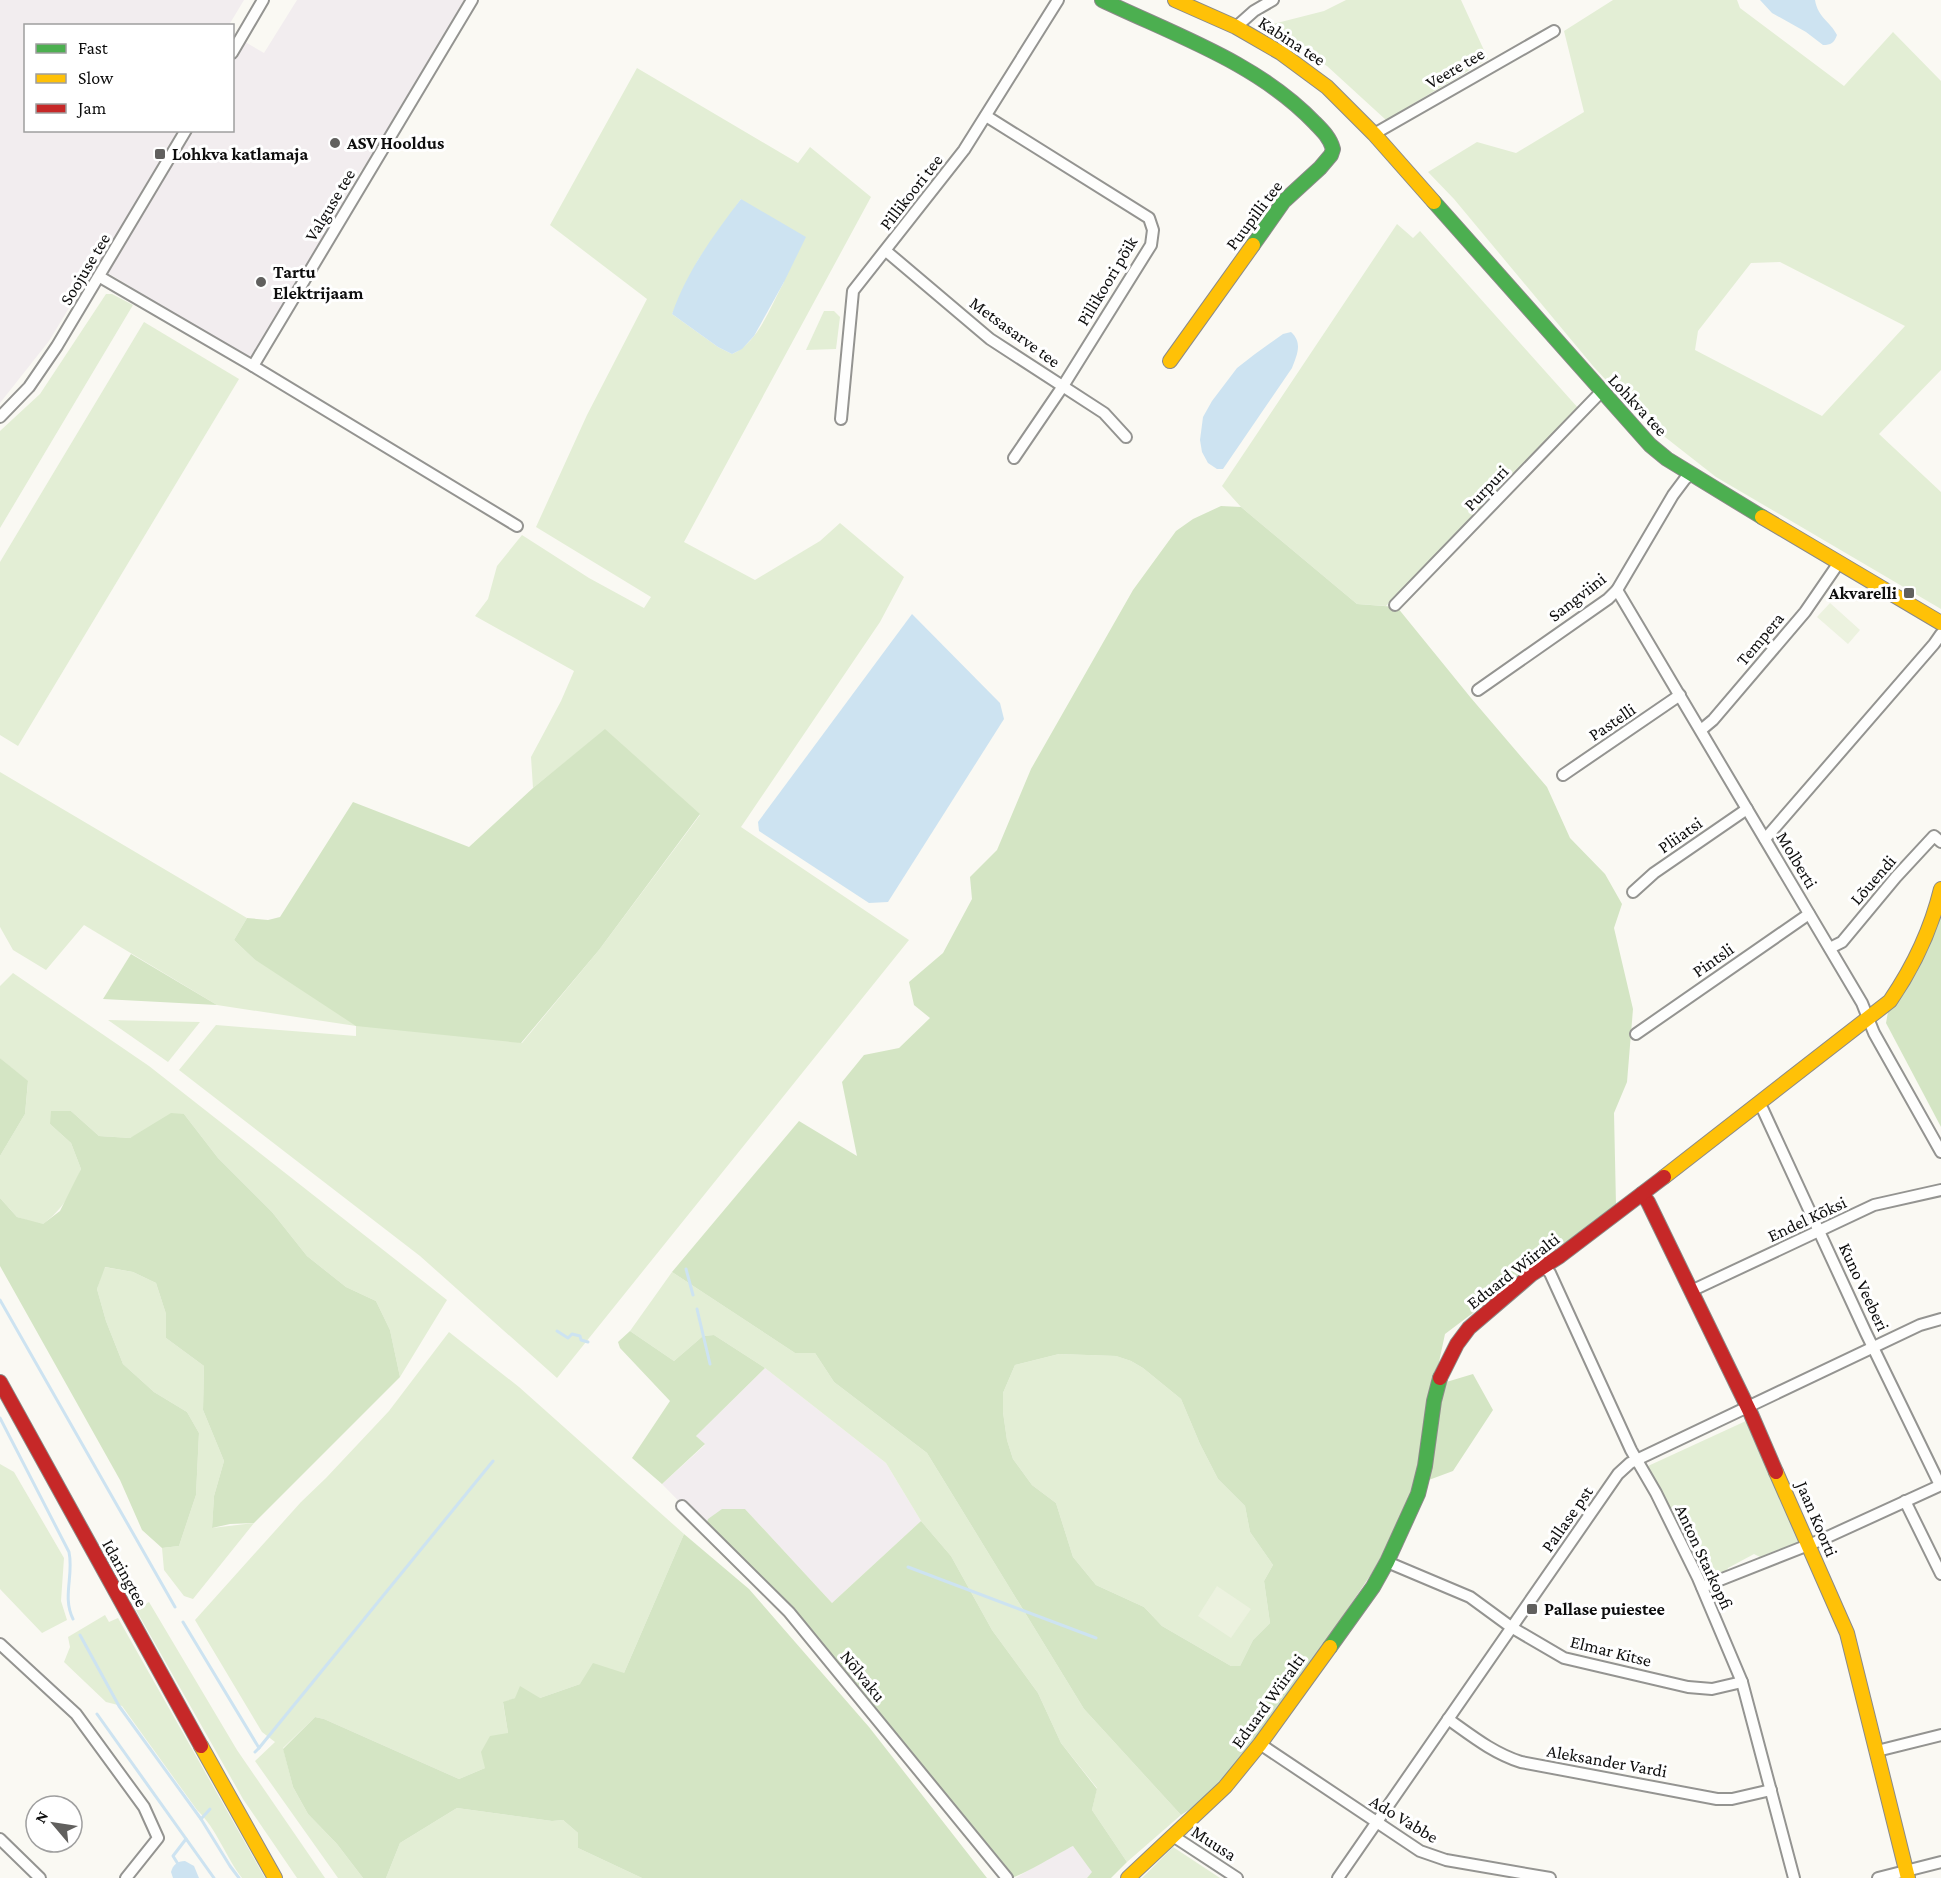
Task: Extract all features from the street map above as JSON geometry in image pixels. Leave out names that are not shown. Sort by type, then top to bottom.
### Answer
[{"type":"street","points":[[234,50],[263,0]]},
{"type":"street","name":"Valguse tee","points":[[253,366],[472,0]]},
{"type":"street","name":"Pillikoori tee","points":[[841,419],[853,291],[964,150],[1058,0]]},
{"type":"street","name":"Puupilli tee","points":[[1102,0],[1231,61],[1267,81],[1289,96],[1305,111],[1327,136],[1333,149],[1327,163],[1284,201],[1170,361]]},
{"type":"street","name":"Kabina tee","points":[[1175,0],[1236,27],[1281,52],[1328,87],[1374,134]]},
{"type":"street","points":[[1236,27],[1273,0]]},
{"type":"street","name":"Veere tee","points":[[1374,134],[1554,31]]},
{"type":"street","name":"Pillikoori põik","points":[[986,116],[1149,218],[1154,230],[1151,244],[1063,386],[1014,458]]},
{"type":"street","name":"Soojuse tee","points":[[0,417],[29,387],[100,277],[185,132]]},
{"type":"street","name":"Lohkva tee","points":[[1374,134],[1650,445],[1690,475],[1941,623]]},
{"type":"street","name":"Metsasarve tee","points":[[886,251],[990,339],[1104,413],[1126,437]]},
{"type":"street","points":[[100,277],[253,366],[517,526]]},
{"type":"street","name":"Purpuri","points":[[1395,605],[1601,392]]},
{"type":"street","name":"Sangviini","points":[[1478,690],[1608,599],[1617,590],[1673,495],[1690,475]]},
{"type":"street","name":"Tempera","points":[[1701,730],[1713,720],[1805,612],[1838,564]]},
{"type":"street","name":"Molberti","points":[[1617,590],[1862,1003],[1874,1033],[1941,1152]]},
{"type":"street","points":[[1765,839],[1941,634]]},
{"type":"street","name":"Pastelli","points":[[1563,776],[1680,695]]},
{"type":"street","name":"Pliiatsi","points":[[1633,892],[1654,873],[1747,809]]},
{"type":"street","name":"Lõuendi","points":[[1830,948],[1842,942],[1896,877],[1934,836],[1941,842]]},
{"type":"street","name":"Eduard Wiiralti","points":[[1128,1878],[1225,1787],[1260,1744],[1373,1587],[1418,1494],[1425,1466],[1439,1379],[1457,1344],[1478,1319],[1532,1274],[1642,1194],[1890,1001],[1920,952],[1941,890]]},
{"type":"street","name":"Pintsli","points":[[1636,1034],[1809,914]]},
{"type":"street","name":"Kuno Veeberi","points":[[1758,1104],[1763,1110],[1940,1485]]},
{"type":"street","name":"Endel Kõksi","points":[[1690,1291],[1874,1205],[1941,1190]]},
{"type":"street","name":"Jaan Koorti","points":[[1642,1194],[1648,1202],[1747,1406],[1846,1633],[1907,1874]]},
{"type":"street","name":"Anton Starkopfi","points":[[1544,1267],[1550,1274],[1631,1450],[1702,1587],[1742,1682],[1794,1878]]},
{"type":"street","name":"Pallase pst","points":[[1338,1878],[1618,1474],[1637,1458],[1874,1347],[1941,1319]]},
{"type":"street","name":"Idaringtee","points":[[0,1382],[275,1878]]},
{"type":"street","points":[[1702,1587],[1809,1544],[1940,1485]]},
{"type":"street","points":[[1905,1501],[1941,1574]]},
{"type":"street","name":"Nõlvaku","points":[[682,1506],[789,1612],[1007,1878]]},
{"type":"street","name":"Elmar Kitse","points":[[1387,1562],[1470,1597],[1511,1627],[1564,1658],[1688,1687],[1712,1689],[1742,1682]]},
{"type":"street","points":[[0,1644],[76,1714],[152,1821],[158,1838],[126,1878]]},
{"type":"street","name":"Aleksander Vardi","points":[[1448,1719],[1490,1749],[1521,1762],[1717,1799],[1732,1799],[1771,1790]]},
{"type":"street","points":[[1877,1751],[1941,1735]]},
{"type":"street","name":"Ado Vabbe","points":[[1260,1744],[1432,1857],[1550,1878]]},
{"type":"street","name":"Idaringtee","points":[[221,1781],[286,1878]]},
{"type":"street","name":"Muusa","points":[[1173,1836],[1237,1878]]},
{"type":"street","points":[[0,1839],[40,1878]]},
{"type":"street","points":[[1878,1878],[1907,1874],[1941,1862]]},
{"type":"shaded area","points":[[0,0],[244,0],[230,24],[24,24],[24,132],[234,132],[234,36],[264,53],[297,0],[468,0],[364,171],[361,170],[256,355],[248,358],[95,265],[49,341],[0,403]]},
{"type":"shaded area","points":[[765,1368],[886,1463],[921,1521],[832,1603],[745,1509],[705,1528],[662,1484],[705,1445],[696,1436]]},
{"type":"shaded area","points":[[1073,1846],[1093,1872],[1087,1878],[1016,1878],[1043,1861]]},
{"type":"green space","points":[[1346,0],[1461,0],[1488,59],[1386,120],[1327,66],[1257,28],[1324,11]]},
{"type":"green space","points":[[1613,0],[1737,0],[1740,8],[1844,86],[1893,32],[1941,81],[1941,370],[1879,434],[1941,492],[1941,609],[1716,477],[1642,419],[1593,366],[1454,199],[1428,172],[1477,142],[1516,153],[1584,112],[1564,31]],"holes":[[[1780,262],[1905,326],[1822,416],[1695,350],[1698,331],[1751,263]]]},
{"type":"green space","points":[[637,68],[798,163],[810,147],[871,197],[684,542],[755,580],[820,541],[840,523],[904,577],[880,622],[741,827],[909,940],[557,1378],[420,1256],[179,1070],[216,1025],[356,1036],[356,1026],[217,1005],[84,925],[46,970],[13,950],[0,927],[0,772],[247,918],[234,940],[254,959],[522,1043],[599,950],[700,815],[605,730],[533,788],[531,757],[574,671],[475,616],[488,599],[497,566],[522,535],[589,578],[644,608],[651,597],[536,527],[587,415],[647,299],[550,225]],"holes":[[[741,199],[784,282],[757,333],[732,354],[718,347],[672,314],[698,260]]]},
{"type":"green space","points":[[1397,224],[1413,238],[1420,231],[1579,409],[1386,606],[1357,604],[1241,507],[1222,486]]},
{"type":"green space","points":[[106,294],[112,294],[133,305],[0,528],[0,431],[40,394]]},
{"type":"green space","points":[[824,311],[834,311],[840,317],[836,349],[806,350]]},
{"type":"green space","points":[[144,322],[239,379],[18,746],[0,735],[0,562]]},
{"type":"green space","points":[[1221,506],[1241,507],[1357,604],[1397,607],[1547,787],[1570,838],[1605,874],[1622,904],[1614,928],[1633,1009],[1627,1082],[1614,1113],[1616,1205],[1445,1334],[1433,1390],[1443,1383],[1473,1374],[1493,1410],[1453,1471],[1418,1484],[1419,1474],[1390,1541],[1372,1573],[1290,1694],[1222,1783],[1181,1815],[1084,1709],[927,1453],[834,1382],[815,1353],[795,1353],[672,1272],[799,1121],[857,1156],[842,1082],[864,1055],[899,1048],[930,1018],[914,1005],[909,982],[943,953],[972,899],[970,877],[997,850],[1031,769],[1133,590],[1176,531],[1193,519]],"holes":[[[1059,1354],[1116,1356],[1143,1368],[1181,1399],[1218,1479],[1245,1506],[1250,1532],[1273,1565],[1264,1581],[1270,1623],[1253,1640],[1240,1666],[1231,1666],[1162,1626],[1144,1607],[1096,1585],[1073,1557],[1056,1503],[1032,1485],[1013,1459],[1007,1440],[1003,1393],[1015,1365]]]},
{"type":"green space","points":[[1830,603],[1860,630],[1848,644],[1817,617]]},
{"type":"green space","points":[[605,729],[700,814],[599,950],[521,1043],[356,1026],[254,959],[234,940],[247,918],[268,920],[280,917],[353,802],[469,847],[533,788]]},
{"type":"green space","points":[[1941,889],[1941,1127],[1886,1023],[1890,1001]]},
{"type":"green space","points":[[131,954],[217,1005],[103,999]]},
{"type":"green space","points":[[13,973],[149,1066],[447,1300],[400,1377],[390,1330],[376,1301],[346,1287],[307,1256],[272,1212],[218,1158],[184,1114],[130,1138],[99,1136],[71,1111],[50,1124],[71,1143],[81,1169],[70,1193],[62,1206],[42,1225],[17,1217],[0,1198],[0,1156],[25,1114],[28,1082],[0,1058],[0,986]]},
{"type":"green space","points":[[108,1020],[200,1022],[168,1062]]},
{"type":"green space","points":[[0,1058],[28,1081],[25,1114],[0,1156]]},
{"type":"green space","points":[[51,1111],[71,1111],[99,1136],[130,1138],[171,1113],[184,1114],[218,1158],[272,1212],[307,1256],[346,1287],[376,1301],[390,1330],[400,1377],[254,1523],[230,1524],[212,1528],[214,1496],[224,1461],[203,1410],[204,1366],[166,1338],[166,1314],[156,1283],[133,1272],[105,1267],[97,1289],[106,1321],[123,1364],[154,1392],[187,1412],[199,1433],[196,1495],[179,1546],[162,1548],[142,1530],[120,1480],[0,1266],[0,1198],[17,1217],[43,1224],[60,1211],[81,1169],[71,1143],[50,1124]]},
{"type":"green space","points":[[104,1267],[133,1272],[156,1283],[166,1314],[166,1338],[204,1366],[203,1410],[224,1461],[214,1496],[212,1528],[254,1523],[193,1599],[184,1596],[164,1570],[162,1548],[179,1546],[196,1495],[199,1433],[187,1412],[154,1392],[123,1364],[106,1321],[97,1289]]},
{"type":"green space","points":[[672,1272],[795,1353],[815,1353],[834,1382],[927,1453],[1084,1709],[1181,1815],[1127,1862],[1092,1810],[1097,1788],[1061,1743],[1038,1693],[992,1630],[951,1556],[921,1521],[886,1463],[765,1368],[714,1335],[703,1336],[674,1361],[630,1331]]},
{"type":"green space","points":[[630,1331],[674,1361],[703,1336],[714,1335],[765,1368],[696,1436],[705,1444],[662,1484],[632,1458],[670,1401],[620,1348],[618,1342]]},
{"type":"green space","points":[[449,1332],[519,1387],[684,1534],[624,1673],[580,1684],[540,1698],[515,1698],[503,1703],[508,1733],[485,1768],[459,1779],[315,1717],[283,1748],[293,1787],[308,1814],[337,1844],[363,1878],[338,1878],[255,1761],[275,1742],[262,1732],[195,1620],[301,1502],[389,1411]]},
{"type":"green space","points":[[1059,1354],[1116,1356],[1131,1361],[1181,1399],[1218,1479],[1245,1506],[1250,1532],[1273,1565],[1264,1581],[1270,1623],[1253,1640],[1240,1666],[1231,1666],[1162,1626],[1144,1607],[1096,1585],[1073,1557],[1056,1503],[1032,1485],[1013,1459],[1007,1440],[1003,1393],[1015,1365]]},
{"type":"green space","points":[[1748,1420],[1803,1540],[1760,1557],[1754,1554],[1728,1568],[1726,1572],[1703,1582],[1648,1466]]},
{"type":"green space","points":[[0,1464],[14,1472],[64,1558],[61,1601],[67,1620],[42,1633],[0,1589]]},
{"type":"green space","points":[[722,1509],[745,1509],[832,1603],[921,1521],[951,1556],[992,1630],[1038,1693],[1061,1743],[1097,1789],[1092,1810],[1127,1862],[1111,1878],[1087,1878],[1092,1872],[1073,1846],[1010,1878],[803,1626],[705,1528],[708,1519]]},
{"type":"green space","points":[[684,1534],[749,1589],[869,1727],[987,1878],[642,1878],[578,1848],[578,1833],[563,1820],[552,1821],[457,1808],[400,1843],[386,1878],[363,1878],[337,1844],[308,1814],[293,1787],[283,1749],[315,1717],[459,1779],[485,1768],[481,1752],[490,1736],[508,1733],[503,1702],[515,1698],[520,1686],[540,1698],[580,1684],[593,1663],[624,1673]]},
{"type":"green space","points":[[1217,1586],[1251,1609],[1231,1638],[1198,1616]]},
{"type":"green space","points":[[149,1602],[237,1750],[325,1878],[297,1878],[243,1799],[136,1610]]},
{"type":"green space","points":[[105,1615],[109,1622],[118,1618],[265,1878],[242,1878],[204,1817],[122,1706],[106,1702],[64,1662],[70,1647],[68,1637]]},
{"type":"green space","points":[[457,1808],[552,1821],[563,1820],[578,1833],[578,1848],[642,1878],[386,1878],[400,1843]]},
{"type":"green space","points":[[1173,1847],[1220,1878],[1142,1878]]},
{"type":"water","points":[[1760,0],[1815,0],[1821,15],[1837,35],[1836,38],[1832,43],[1823,45],[1806,32],[1772,13]]},
{"type":"water","points":[[741,199],[806,237],[754,336],[742,349],[732,354],[718,347],[672,314],[693,268]]},
{"type":"water","points":[[1291,332],[1298,345],[1292,368],[1223,469],[1217,469],[1208,463],[1202,452],[1200,440],[1203,417],[1237,368],[1283,334]]},
{"type":"water","points":[[912,614],[1000,703],[1004,719],[888,902],[869,903],[759,831],[758,822]]},
{"type":"water","points":[[185,1861],[194,1866],[199,1878],[173,1878],[171,1872],[174,1865]]},
{"type":"waterway","points":[[686,1269],[693,1295]]},
{"type":"waterway","points":[[0,1300],[175,1607]]},
{"type":"waterway","points":[[697,1309],[710,1364]]},
{"type":"waterway","points":[[557,1331],[568,1338],[572,1334],[580,1336],[581,1340],[588,1342]]},
{"type":"waterway","points":[[0,1418],[69,1552],[68,1602],[73,1619]]},
{"type":"waterway","points":[[259,1748],[493,1461]]},
{"type":"waterway","points":[[908,1567],[1096,1638]]},
{"type":"waterway","points":[[183,1622],[259,1748],[255,1752]]},
{"type":"waterway","points":[[80,1635],[119,1706],[201,1819],[239,1878]]},
{"type":"waterway","points":[[97,1714],[214,1878]]},
{"type":"waterway","points":[[201,1819],[210,1809]]},
{"type":"waterway","points":[[178,1864],[173,1856],[186,1839]]},
{"type":"traffic: fast","points":[[1102,0],[1186,38],[1242,67],[1268,83],[1292,102],[1328,138],[1333,149],[1331,155],[1284,201],[1253,245]]},
{"type":"traffic: fast","points":[[1434,202],[1650,445],[1667,459],[1762,517]]},
{"type":"traffic: fast","points":[[1330,1647],[1373,1587],[1418,1494],[1440,1378]]},
{"type":"traffic: slow","points":[[1175,0],[1236,27],[1281,53],[1327,87],[1374,134],[1434,202]]},
{"type":"traffic: slow","points":[[1170,361],[1253,245]]},
{"type":"traffic: slow","points":[[1762,517],[1941,623]]},
{"type":"traffic: slow","points":[[1664,1177],[1890,1001],[1921,947],[1941,889]]},
{"type":"traffic: slow","points":[[1776,1472],[1847,1633],[1908,1878]]},
{"type":"traffic: slow","points":[[1128,1878],[1225,1787],[1260,1744],[1330,1647]]},
{"type":"traffic: slow","points":[[201,1746],[275,1878]]},
{"type":"traffic: jam","points":[[1440,1378],[1457,1344],[1469,1328],[1532,1274],[1560,1256],[1664,1177]]},
{"type":"traffic: jam","points":[[1642,1194],[1648,1202],[1751,1414],[1776,1472]]},
{"type":"traffic: jam","points":[[0,1382],[201,1746]]},
{"type":"place","name":"ASV Hooldus","points":[[335,143]]},
{"type":"place","name":"Lohkva katlamaja","points":[[160,154]]},
{"type":"place","name":"Tartu Elektrijaam","points":[[261,282]]},
{"type":"place","name":"Akvarelli","points":[[1909,593]]},
{"type":"place","name":"Pallase puiestee","points":[[1532,1609]]}]
